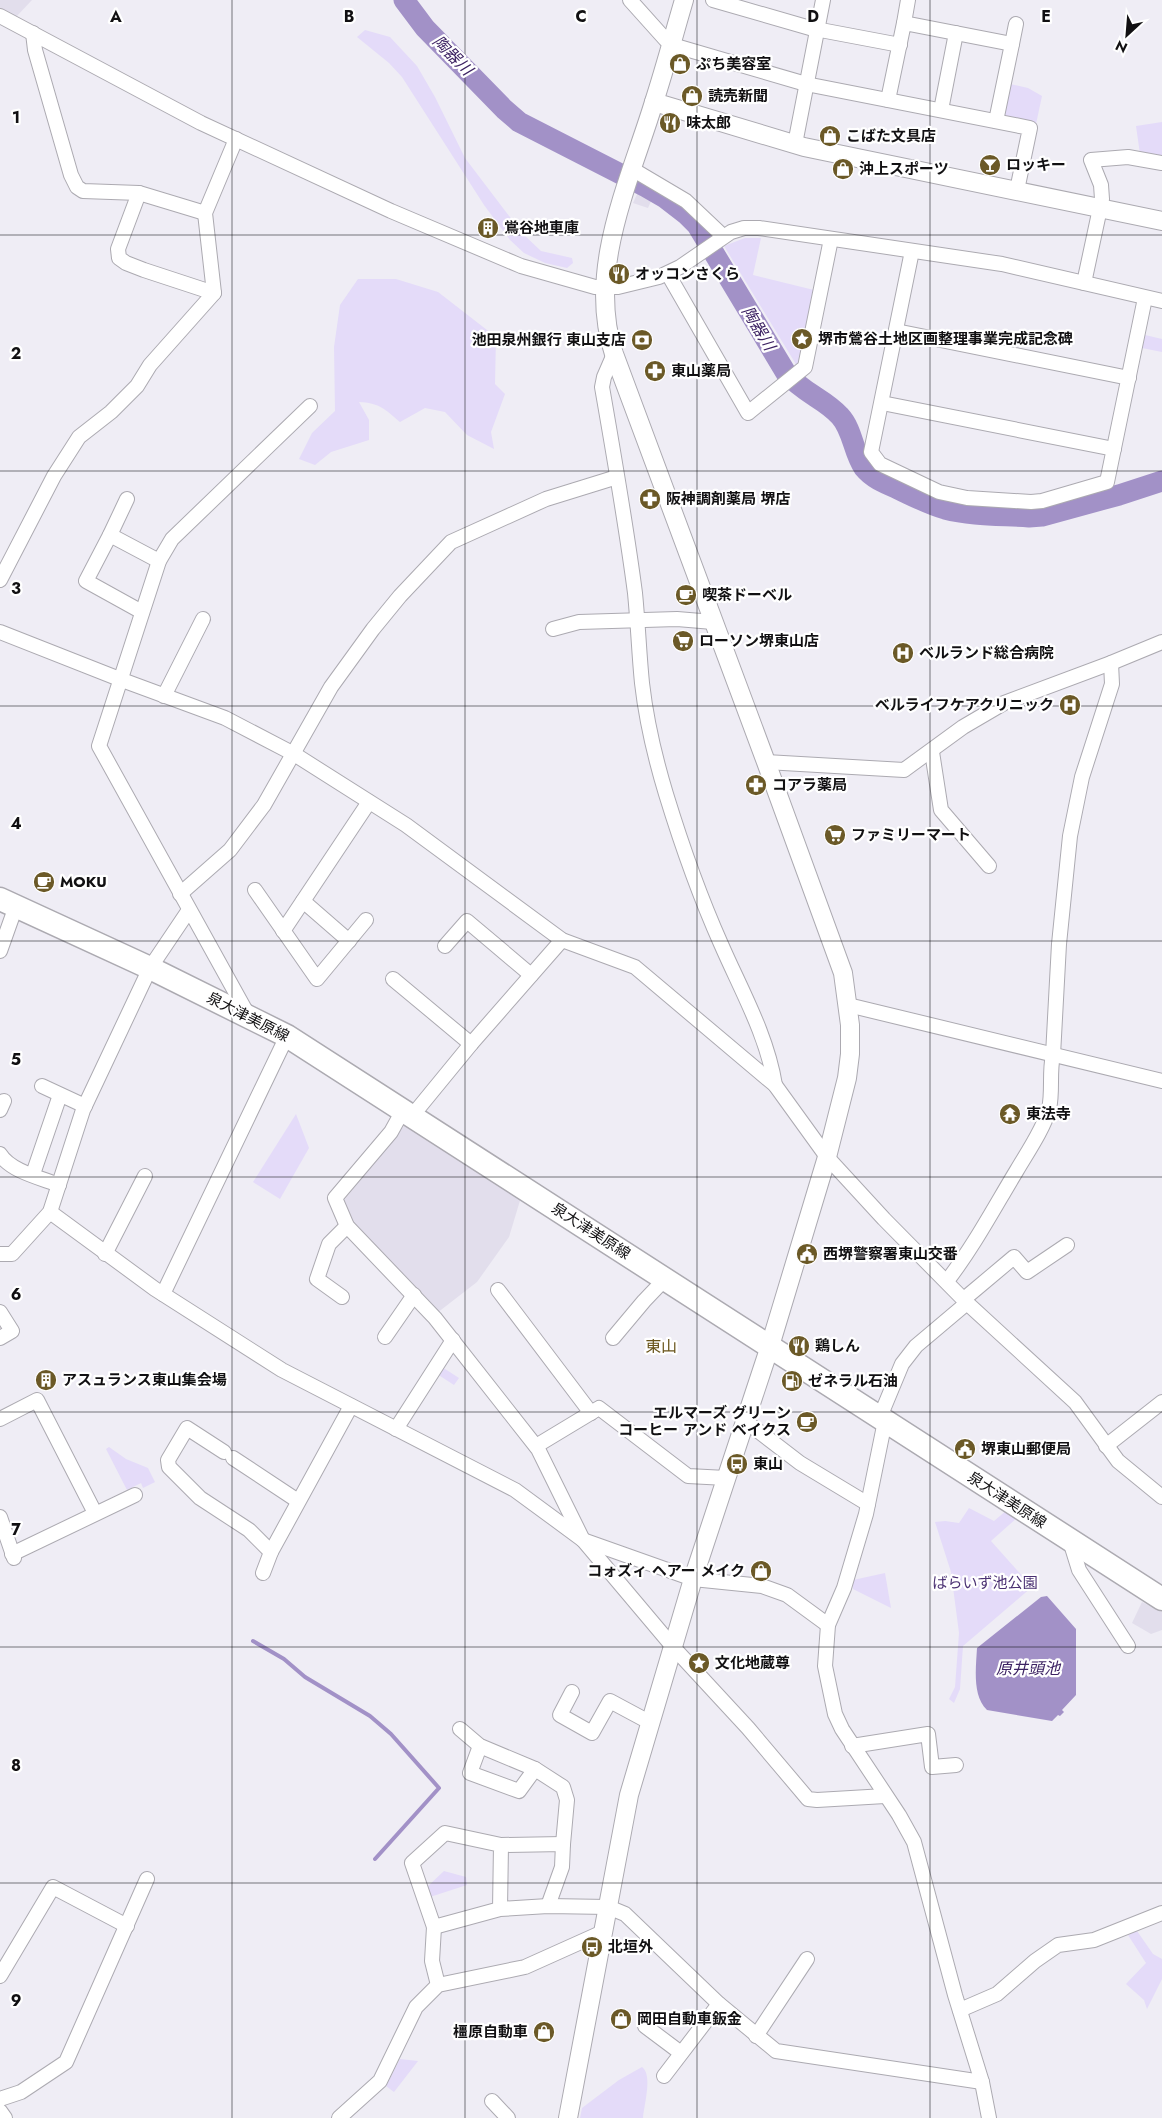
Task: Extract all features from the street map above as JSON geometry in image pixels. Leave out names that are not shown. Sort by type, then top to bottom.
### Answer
[{"type":"main road","name":"泉大津美原線","points":[[8,903],[150,968],[287,1036],[1162,1599]]},
{"type":"street","points":[[630,0],[671,44],[806,84],[1030,128],[1018,190]]},
{"type":"street","points":[[568,2118],[629,1795],[693,1580],[744,1420],[770,1346],[827,1157],[848,1078],[850,1054],[848,1005],[843,974],[614,354],[606,317],[606,288],[611,243],[684,0]]},
{"type":"street","points":[[713,0],[817,30],[900,45]]},
{"type":"street","points":[[795,144],[823,0]]},
{"type":"street","points":[[888,100],[908,0]]},
{"type":"street","points":[[0,16],[201,123],[391,211],[521,266],[595,287],[622,286],[668,274],[714,242],[744,228],[759,228],[1002,264],[1162,301]]},
{"type":"street","points":[[904,23],[1012,44]]},
{"type":"street","points":[[996,121],[1016,24]]},
{"type":"street","points":[[33,33],[35,50],[69,166],[78,186],[83,191],[139,193],[205,213]]},
{"type":"street","points":[[941,110],[956,33]]},
{"type":"street","points":[[654,102],[795,144],[1162,221]]},
{"type":"street","points":[[0,580],[54,476],[79,437],[111,412],[137,386],[150,364],[214,293],[205,213],[236,139]]},
{"type":"street","points":[[1084,283],[1102,199],[1101,186],[1091,160],[1128,156],[1162,163]]},
{"type":"street","points":[[630,177],[686,201],[714,242]]},
{"type":"street","points":[[139,193],[118,249],[119,258],[144,270],[214,293]]},
{"type":"street","points":[[668,274],[748,414],[805,366],[831,239]]},
{"type":"street","points":[[912,251],[871,452],[880,464],[939,492],[952,495],[1017,502],[1042,501],[1107,482],[1145,298]]},
{"type":"street","points":[[896,331],[1129,378]]},
{"type":"street","points":[[614,354],[604,377],[602,387],[628,538],[638,621],[642,685],[666,794],[720,942],[753,1014],[772,1064],[775,1084]]},
{"type":"street","points":[[882,403],[1114,449]]},
{"type":"street","points":[[249,1016],[99,746],[122,680],[142,612],[160,561],[172,539],[310,406]]},
{"type":"street","points":[[180,894],[230,850],[264,805],[331,687],[373,629],[400,596],[450,542],[546,499],[617,477]]},
{"type":"street","points":[[127,499],[86,581],[142,612]]},
{"type":"street","points":[[110,535],[160,561]]},
{"type":"street","points":[[554,629],[579,622],[677,619],[713,622]]},
{"type":"street","points":[[164,696],[203,620]]},
{"type":"street","points":[[0,632],[225,718],[294,754],[406,825],[562,940],[635,967],[775,1084],[827,1157],[884,1219],[966,1301],[1075,1402],[1118,1462],[1162,1497]]},
{"type":"street","points":[[766,762],[904,770],[932,752],[956,732],[1004,702],[1111,664],[1162,642]]},
{"type":"street","points":[[947,1281],[965,1258],[1027,1153],[1048,1111],[1051,1097],[1050,1069],[1053,1055],[1059,944],[1070,836],[1082,777],[1112,684],[1111,664]]},
{"type":"street","points":[[932,752],[941,810],[989,866]]},
{"type":"street","points":[[284,930],[369,802]]},
{"type":"street","points":[[255,890],[317,979],[366,920]]},
{"type":"street","points":[[304,900],[349,940]]},
{"type":"street","points":[[0,951],[8,903]]},
{"type":"street","points":[[0,1254],[12,1254],[50,1212],[85,1106],[150,968],[189,910]]},
{"type":"street","points":[[445,946],[467,921],[531,976]]},
{"type":"street","points":[[562,940],[391,1132],[335,1198],[347,1226],[414,1295],[453,1340],[536,1446],[583,1540],[674,1648],[748,1728],[808,1798],[817,1800],[886,1796]]},
{"type":"street","points":[[393,979],[471,1044]]},
{"type":"street","points":[[848,1005],[1162,1082]]},
{"type":"street","points":[[163,1294],[287,1036]]},
{"type":"street","points":[[42,1086],[85,1106]]},
{"type":"street","points":[[33,1174],[60,1095]]},
{"type":"street","points":[[0,1154],[12,1166],[59,1185]]},
{"type":"street","points":[[105,1254],[145,1176]]},
{"type":"street","points":[[50,1212],[105,1254],[163,1294],[282,1370],[515,1490],[583,1540],[693,1580],[762,1586],[787,1595],[828,1625]]},
{"type":"street","points":[[342,1297],[317,1279],[329,1244],[347,1226]]},
{"type":"street","points":[[989,2118],[982,2082],[960,2010],[914,1842],[899,1815],[852,1746],[835,1714],[825,1666],[828,1625],[844,1588],[868,1504],[882,1419],[902,1364],[916,1346],[1014,1257],[1027,1272],[1067,1245]]},
{"type":"street","points":[[613,1338],[665,1279]]},
{"type":"street","points":[[498,1290],[591,1413]]},
{"type":"street","points":[[385,1337],[414,1295]]},
{"type":"street","points":[[0,1312],[12,1331],[0,1338]]},
{"type":"street","points":[[396,1429],[453,1340]]},
{"type":"street","points":[[0,1419],[37,1400],[95,1513]]},
{"type":"street","points":[[1106,1446],[1162,1402]]},
{"type":"street","points":[[263,1573],[271,1552],[351,1406]]},
{"type":"street","points":[[536,1446],[599,1408],[688,1476],[726,1478]]},
{"type":"street","points":[[744,1420],[800,1463],[868,1504]]},
{"type":"street","points":[[271,1552],[248,1530],[200,1498],[169,1467],[168,1460],[187,1428],[298,1502]]},
{"type":"street","points":[[0,1517],[13,1556],[95,1513],[135,1495]]},
{"type":"street","points":[[1070,1540],[1079,1570],[1128,1646]]},
{"type":"street","points":[[572,1692],[560,1715],[592,1733],[610,1701],[651,1723]]},
{"type":"street","points":[[460,1729],[480,1746],[535,1769],[563,1787],[568,1800],[562,1867],[548,1906]]},
{"type":"street","points":[[852,1746],[928,1734],[932,1767],[956,1764]]},
{"type":"street","points":[[480,1746],[470,1774],[519,1791],[535,1769]]},
{"type":"street","points":[[438,1985],[432,1961],[434,1927],[412,1863],[445,1833],[501,1845],[563,1844]]},
{"type":"street","points":[[500,1909],[501,1845]]},
{"type":"street","points":[[0,2098],[21,2092],[66,2062],[147,1878]]},
{"type":"street","points":[[0,1976],[53,1887],[126,1926]]},
{"type":"street","points":[[434,1927],[500,1909],[548,1906],[608,1907],[625,1914],[719,2004],[756,2036],[776,2050],[982,2082]]},
{"type":"street","points":[[960,2010],[997,1994],[1035,1961],[1058,1946],[1094,1940],[1122,1931],[1162,1913]]},
{"type":"street","points":[[339,2118],[380,2081],[416,2007],[438,1985],[525,1967],[603,1932]]},
{"type":"street","points":[[756,2036],[807,1960]]},
{"type":"street","points":[[664,2076],[719,2004]]},
{"type":"street","points":[[645,2026],[681,2053]]},
{"type":"street","points":[[492,2101],[508,2118]]},
{"type":"street","points":[[0,2111],[5,2118]]},
{"type":"shaded area","points":[[0,0],[32,0],[16,17],[0,10]]},
{"type":"shaded area","points":[[638,192],[652,199],[648,208],[633,203]]},
{"type":"shaded area","points":[[407,1122],[522,1194],[509,1237],[477,1282],[437,1313],[350,1224],[341,1204]]},
{"type":"shaded area","points":[[1142,1602],[1162,1612],[1162,1630],[1151,1634],[1132,1623]]},
{"type":"green space","points":[[365,30],[390,37],[417,66],[435,97],[465,158],[522,233],[541,251],[572,258],[573,263],[567,268],[545,263],[524,253],[510,240],[484,205],[402,77],[389,63],[357,37]]},
{"type":"green space","points":[[1010,84],[1028,88],[1042,96],[1036,124],[1007,118],[1003,113]]},
{"type":"green space","points":[[1162,122],[1162,158],[1140,154],[1136,126]]},
{"type":"green space","points":[[745,238],[761,238],[753,275],[814,290],[801,362],[797,366],[724,246]]},
{"type":"green space","points":[[358,279],[396,279],[438,292],[496,337],[495,384],[505,394],[491,432],[494,449],[467,435],[445,412],[425,408],[400,422],[381,407],[359,402],[369,420],[369,440],[331,452],[315,465],[299,459],[312,433],[335,411],[334,347],[340,305]]},
{"type":"green space","points":[[1145,335],[1162,339],[1162,352],[1142,348]]},
{"type":"green space","points":[[296,1114],[309,1148],[280,1199],[253,1182]]},
{"type":"green space","points":[[442,1367],[459,1378],[454,1385],[437,1374]]},
{"type":"green space","points":[[109,1447],[126,1459],[148,1468],[155,1482],[143,1488],[141,1483],[127,1490],[106,1449]]},
{"type":"green space","name":"ばらいず池公園","points":[[969,1508],[994,1521],[1007,1510],[1018,1517],[991,1541],[1032,1587],[963,1646],[960,1689],[954,1703],[949,1699],[955,1687],[959,1633],[951,1572],[935,1522],[959,1523]]},
{"type":"green space","points":[[885,1573],[891,1608],[853,1589],[853,1580]]},
{"type":"green space","points":[[444,1871],[466,1877],[467,1885],[430,1897],[426,1888]]},
{"type":"green space","points":[[1137,1931],[1153,1954],[1162,1959],[1162,1979],[1147,2009],[1144,2000],[1126,1984],[1146,1963],[1128,1935]]},
{"type":"green space","points":[[400,2059],[418,2061],[394,2092],[386,2086]]},
{"type":"green space","points":[[642,2067],[647,2077],[643,2118],[580,2118],[582,2108],[619,2080]]},
{"type":"water","name":"原井頭池","points":[[1047,1596],[1076,1629],[1076,1695],[1062,1710],[1064,1712],[1052,1721],[987,1710],[982,1704],[977,1689],[977,1648],[1041,1597]]},
{"type":"waterway","name":"陶器川","points":[[404,0],[425,28],[519,122],[646,187],[665,198],[697,225],[786,373],[799,386],[828,405],[840,416],[848,428],[860,462],[867,472],[874,477],[920,500],[945,509],[976,514],[1029,517],[1042,516],[1162,481]]},
{"type":"waterway","points":[[253,1641],[284,1659],[305,1677],[370,1716],[391,1734],[439,1788],[375,1859]]},
{"type":"place","name":"ぷち美容室","points":[[680,64]]},
{"type":"place","name":"読売新聞","points":[[692,96]]},
{"type":"place","name":"味太郎","points":[[670,123]]},
{"type":"place","name":"こばた文具店","points":[[830,136]]},
{"type":"place","name":"ロッキー","points":[[990,165]]},
{"type":"place","name":"沖上スポーツ","points":[[843,169]]},
{"type":"place","name":"鴬谷地車庫","points":[[488,228]]},
{"type":"place","name":"オッコンさくら","points":[[619,274]]},
{"type":"place","name":"堺市鶯谷土地区画整理事業完成記念碑","points":[[802,339]]},
{"type":"place","name":"池田泉州銀行 東山支店","points":[[642,340]]},
{"type":"place","name":"東山薬局","points":[[655,371]]},
{"type":"place","name":"阪神調剤薬局 堺店","points":[[650,499]]},
{"type":"place","name":"喫茶ドーベル","points":[[686,595]]},
{"type":"place","name":"ローソン堺東山店","points":[[683,641]]},
{"type":"place","name":"ベルランド総合病院","points":[[903,653]]},
{"type":"place","name":"ベルライフケアクリニック","points":[[1070,705]]},
{"type":"place","name":"コアラ薬局","points":[[756,785]]},
{"type":"place","name":"ファミリーマート","points":[[835,835]]},
{"type":"place","name":"MOKU","points":[[44,882]]},
{"type":"place","name":"東法寺","points":[[1010,1114]]},
{"type":"place","name":"西堺警察署東山交番","points":[[807,1254]]},
{"type":"place","name":"鶏しん","points":[[799,1346]]},
{"type":"place","name":"アスュランス東山集会場","points":[[46,1380]]},
{"type":"place","name":"ゼネラル石油","points":[[792,1381]]},
{"type":"place","name":"エルマーズ グリーン コーヒー アンド ベイクス","points":[[807,1422]]},
{"type":"place","name":"堺東山郵便局","points":[[965,1449]]},
{"type":"place","name":"東山","points":[[737,1464]]},
{"type":"place","name":"コォズィ ヘアー メイク","points":[[761,1571]]},
{"type":"place","name":"文化地蔵尊","points":[[699,1663]]},
{"type":"place","name":"北垣外","points":[[592,1947]]},
{"type":"place","name":"岡田自動車鈑金","points":[[621,2019]]},
{"type":"place","name":"橿原自動車","points":[[544,2032]]},
{"type":"district","name":"東山","points":[[661,1346]]}]
